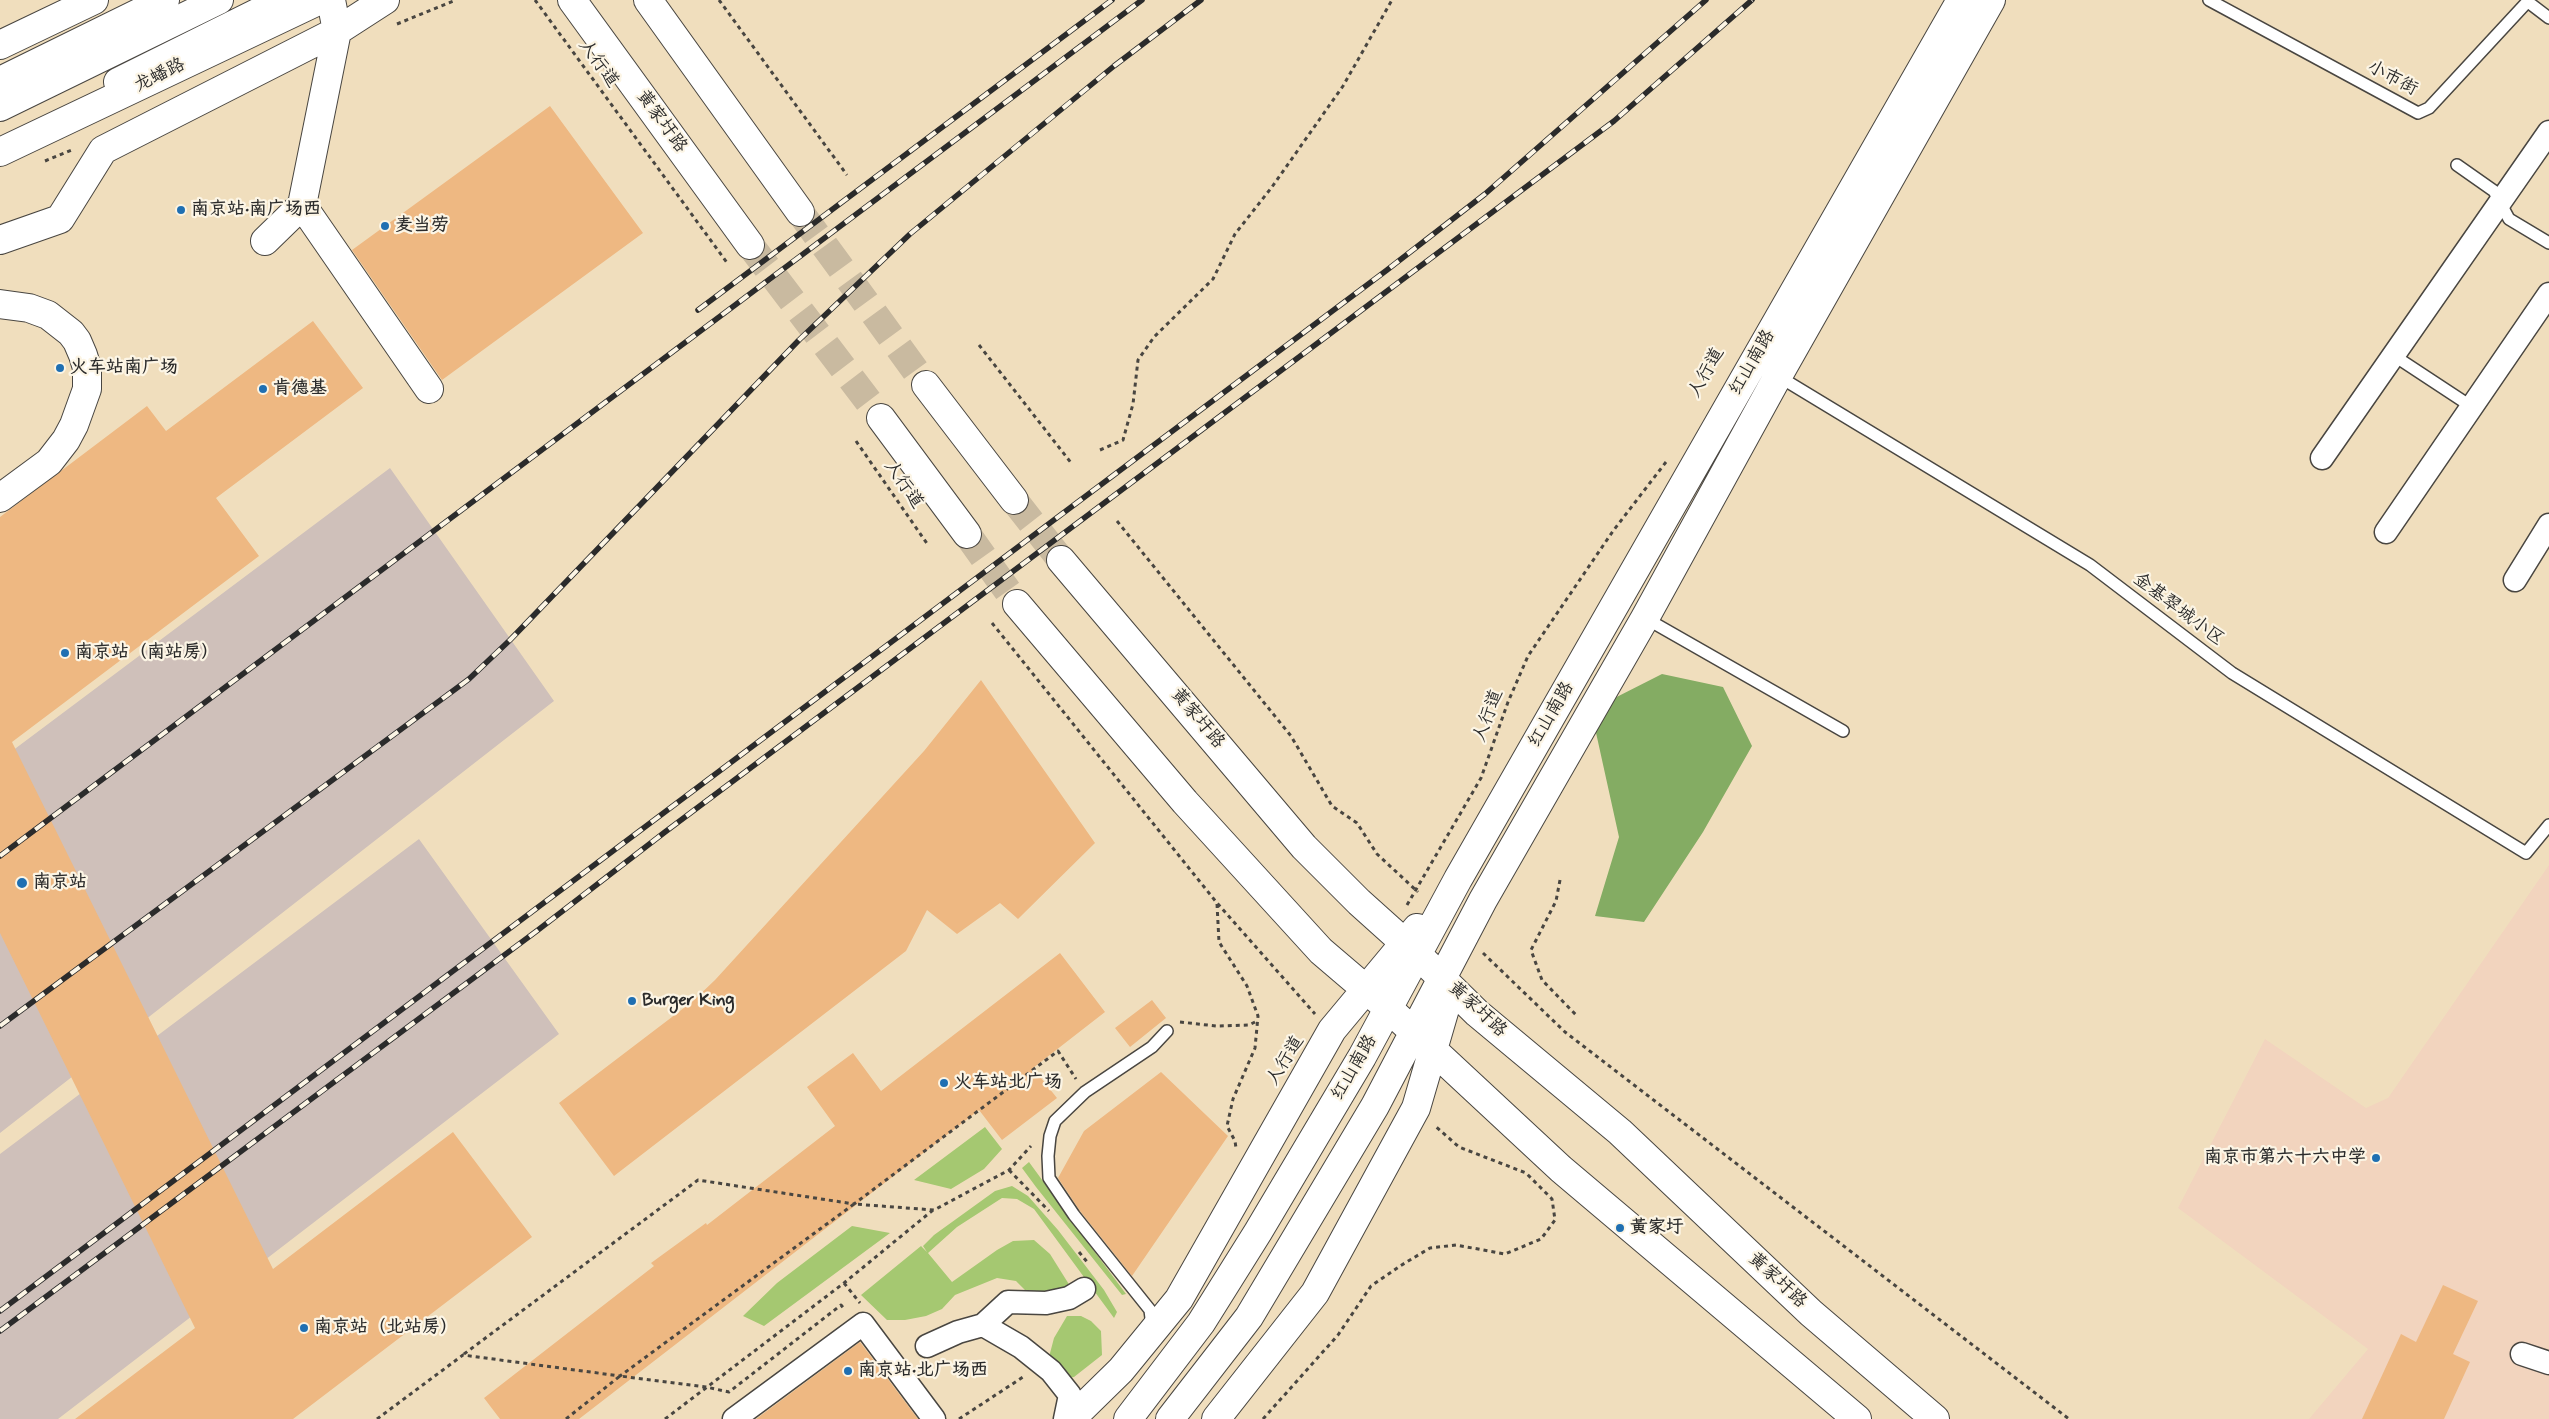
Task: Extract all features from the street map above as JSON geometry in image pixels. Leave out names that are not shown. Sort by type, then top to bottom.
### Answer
[{"type":"main road","points":[[0,45],[94,0]]},
{"type":"main road","points":[[0,82],[165,0]]},
{"type":"main road","points":[[0,107],[219,0]]},
{"type":"main road","name":"龙蟠路","points":[[0,140],[283,0]]},
{"type":"main road","name":"龙蟠路","points":[[0,152],[320,0]]},
{"type":"main road","points":[[265,241],[302,205],[337,31],[331,0]]},
{"type":"main road","points":[[0,240],[60,219],[103,150],[337,31],[385,0]]},
{"type":"main road","name":"黄家圩路","points":[[572,0],[750,245]]},
{"type":"main road","points":[[648,0],[800,212]]},
{"type":"main road","name":"红山南路","points":[[1128,1419],[1201,1323],[1258,1232],[1388,1009],[1404,942],[1458,879],[1961,0]]},
{"type":"main road","name":"红山南路","points":[[1170,1419],[1249,1317],[1374,1106],[1423,1041],[1463,939],[1991,0]]},
{"type":"main road","points":[[302,205],[429,389]]},
{"type":"main road","points":[[0,304],[29,308],[48,315],[77,340],[87,368],[87,389],[74,425],[66,440],[49,462],[0,498]]},
{"type":"main road","points":[[926,385],[1014,500]]},
{"type":"main road","points":[[881,418],[967,534]]},
{"type":"main road","name":"黄家圩路","points":[[1061,560],[1304,847],[1492,1026],[1620,1132],[1811,1313],[1934,1419]]},
{"type":"main road","points":[[1017,604],[1185,802],[1321,951],[1388,1009],[1561,1169],[1857,1419]]},
{"type":"main road","points":[[1071,1419],[1121,1370],[1179,1299],[1332,1030],[1404,942],[1425,899],[1458,879]]},
{"type":"main road","points":[[1216,1419],[1315,1293],[1416,1108],[1423,1041]]},
{"type":"street","points":[[2322,458],[2549,132]]},
{"type":"street","points":[[2386,532],[2549,294]]},
{"type":"street","points":[[2515,580],[2549,525]]},
{"type":"street","points":[[927,1346],[958,1332],[983,1325],[1008,1302],[1046,1303],[1069,1298],[1084,1289]]},
{"type":"street","points":[[734,1419],[863,1324],[934,1419]]},
{"type":"street","points":[[983,1325],[1021,1347],[1051,1371],[1070,1395],[1065,1419]]},
{"type":"street","points":[[2522,1354],[2549,1364]]},
{"type":"lane","name":"小市街","points":[[2210,0],[2418,113],[2429,108],[2528,1]]},
{"type":"lane","points":[[2528,1],[2549,18]]},
{"type":"lane","points":[[2457,165],[2494,191],[2509,219],[2549,243]]},
{"type":"lane","points":[[2393,356],[2472,406]]},
{"type":"lane","name":"金基翠城小区","points":[[1778,376],[2090,565],[2232,673],[2526,853],[2549,825]]},
{"type":"lane","points":[[1645,618],[1843,731]]},
{"type":"lane","points":[[1152,1330],[1150,1310],[1074,1215],[1048,1178],[1050,1136],[1055,1121],[1085,1092],[1152,1047],[1167,1031]]},
{"type":"path","name":"人行道","points":[[535,0],[728,264]]},
{"type":"path","points":[[719,0],[848,175]]},
{"type":"path","points":[[1100,450],[1123,440],[1133,404],[1138,360],[1154,337],[1213,278],[1235,234],[1272,187],[1343,86],[1392,0]]},
{"type":"path","points":[[978,345],[1072,464]]},
{"type":"path","name":"人行道","points":[[856,441],[928,545]]},
{"type":"path","name":"人行道","points":[[1404,942],[1481,778],[1508,702],[1528,656],[1613,531],[1669,457]]},
{"type":"path","points":[[1117,521],[1291,736],[1332,806],[1357,823],[1377,854],[1425,899]]},
{"type":"path","points":[[1560,880],[1556,901],[1531,950],[1542,980],[1578,1017]]},
{"type":"path","points":[[1217,903],[1219,942],[1247,986],[1258,1016],[1255,1048],[1233,1099],[1227,1126],[1235,1140],[1237,1154]]},
{"type":"path","points":[[1463,939],[1565,1032],[2069,1419]]},
{"type":"path","points":[[1167,1031],[1173,1021],[1216,1026],[1249,1025],[1255,1022]]},
{"type":"path","points":[[566,1419],[620,1376],[854,1204],[1058,1050],[1085,1092]]},
{"type":"path","points":[[665,1419],[844,1283],[934,1210],[1009,1170],[1031,1146],[1050,1136]]},
{"type":"path","points":[[377,1419],[698,1180],[854,1204],[934,1210]]},
{"type":"path","points":[[463,1354],[706,1386],[729,1392],[808,1331]]},
{"type":"path","points":[[959,1419],[1022,1376],[1029,1382]]},
{"type":"shaded area","points":[[390,468],[554,701],[0,1133],[0,760]]},
{"type":"shaded area","points":[[419,839],[559,1034],[58,1419],[0,1419],[0,1154]]},
{"type":"shaded area","name":"南京市第六十六中学","points":[[2549,865],[2549,1419],[2309,1419],[2368,1349],[2178,1208],[2265,1039],[2366,1108],[2388,1098]]},
{"type":"green space","points":[[1662,674],[1723,687],[1752,746],[1703,832],[1644,922],[1595,916],[1619,837],[1591,710]]},
{"type":"green space","points":[[985,1127],[1002,1149],[984,1169],[951,1189],[914,1180]]},
{"type":"green space","points":[[1029,1162],[1126,1294],[1122,1295],[1022,1168]]},
{"type":"green space","points":[[1012,1186],[1028,1196],[1058,1230],[1104,1290],[1117,1312],[1114,1318],[1034,1209],[1017,1199],[1002,1198],[957,1227],[928,1253],[952,1282],[1013,1241],[1034,1240],[1050,1254],[1070,1286],[1047,1294],[1029,1294],[1016,1281],[997,1278],[955,1295],[942,1309],[926,1316],[905,1320],[887,1320],[861,1295],[921,1246],[927,1252],[923,1246],[934,1235],[995,1191]]},
{"type":"green space","points":[[852,1226],[890,1233],[764,1326],[743,1316],[777,1283]]},
{"type":"green space","points":[[1067,1316],[1081,1316],[1091,1321],[1101,1331],[1102,1355],[1074,1377],[1062,1379],[1049,1357],[1054,1338]]},
{"type":"building","points":[[550,106],[643,233],[442,380],[352,250]]},
{"type":"building","points":[[313,321],[363,388],[216,498],[259,556],[12,742],[273,1269],[453,1132],[532,1237],[293,1419],[75,1419],[195,1328],[0,933],[0,517],[147,406],[166,431]]},
{"type":"building","points":[[981,680],[1095,843],[1018,919],[1000,903],[957,934],[927,910],[906,951],[614,1176],[559,1103],[693,1001],[715,980],[924,751]]},
{"type":"building","points":[[1060,953],[1105,1012],[1033,1068],[1057,1098],[1002,1140],[979,1110],[579,1419],[500,1419],[484,1398],[654,1266],[651,1263],[706,1223],[707,1225],[835,1126],[807,1087],[853,1053],[881,1091]]},
{"type":"building","points":[[1152,1000],[1166,1018],[1130,1047],[1115,1028]]},
{"type":"building","points":[[1161,1072],[1228,1136],[1132,1276],[1080,1211],[1058,1178],[1084,1131]]},
{"type":"building","points":[[2443,1285],[2478,1301],[2453,1354],[2470,1362],[2444,1419],[2362,1419],[2401,1334],[2416,1342]]},
{"type":"building","name":"南京站·北广场西","points":[[860,1342],[918,1419],[756,1419]]},
{"type":"tunnel","points":[[800,212],[926,385]]},
{"type":"tunnel","points":[[750,245],[881,418]]},
{"type":"tunnel","points":[[1014,500],[1061,560]]},
{"type":"tunnel","points":[[967,534],[1017,604]]},
{"type":"railway","points":[[698,310],[1112,0]]},
{"type":"railway","points":[[0,856],[1142,0]]},
{"type":"railway","points":[[0,1026],[469,679],[510,640],[799,340],[910,234],[1114,66],[1201,0]]},
{"type":"railway","points":[[0,1311],[1387,270],[1485,194],[1706,0]]},
{"type":"railway","points":[[0,1331],[538,930],[665,832],[1614,121],[1752,0]]},
{"type":"place","name":"南京站·南广场西","points":[[181,210]]},
{"type":"place","name":"麦当劳","points":[[385,226]]},
{"type":"place","name":"火车站南广场","points":[[60,368]]},
{"type":"place","name":"肯德基","points":[[263,389]]},
{"type":"place","name":"南京站（南站房）","points":[[65,653]]},
{"type":"place","name":"南京站","points":[[22,883]]},
{"type":"place","name":"Burger King","points":[[632,1001]]},
{"type":"place","name":"火车站北广场","points":[[944,1083]]},
{"type":"place","name":"南京市第六十六中学","points":[[2376,1158]]},
{"type":"place","name":"黄家圩","points":[[1620,1228]]},
{"type":"place","name":"南京站（北站房）","points":[[304,1328]]},
{"type":"place","name":"南京站·北广场西","points":[[848,1371]]}]
